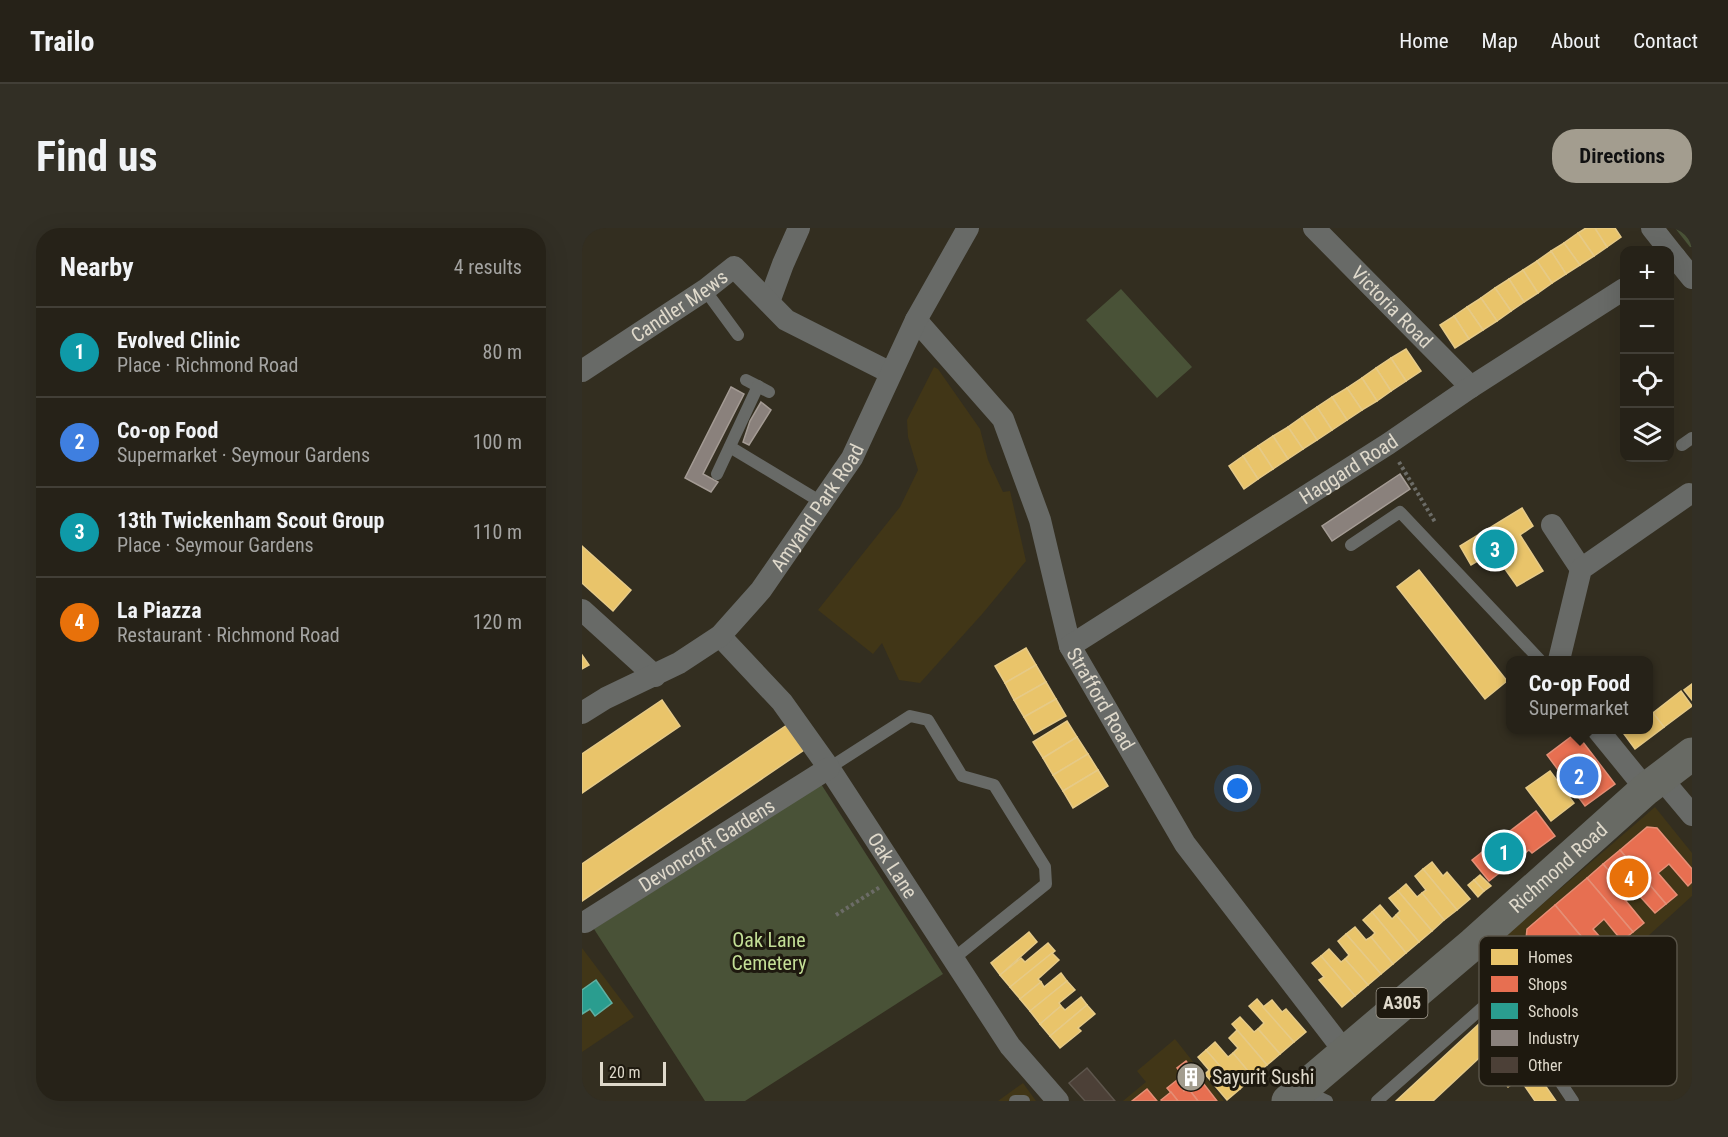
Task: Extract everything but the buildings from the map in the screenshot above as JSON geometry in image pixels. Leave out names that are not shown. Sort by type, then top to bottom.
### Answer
[{"type":"main road","name":"Richmond Road","points":[[1482,936],[1654,784],[1692,754]]},
{"type":"main road","name":"Richmond Road","points":[[1307,1098],[1345,1052],[1479,939]]},
{"type":"street","points":[[769,302],[799,228]]},
{"type":"street","name":"Amyand Park Road","points":[[582,713],[606,698],[655,676],[720,636],[761,590],[852,458],[916,320],[968,228]]},
{"type":"street","name":"Victoria Road","points":[[1314,228],[1471,387]]},
{"type":"street","points":[[1652,228],[1681,263]]},
{"type":"street","name":"Candler Mews","points":[[582,371],[705,291],[734,267],[786,320],[891,373]]},
{"type":"street","name":"Haggard Road","points":[[1070,646],[1388,444],[1471,387],[1620,292]]},
{"type":"street","name":"Strafford Road","points":[[916,320],[1003,419],[1040,520],[1070,646],[1185,844],[1345,1052]]},
{"type":"street","points":[[1560,656],[1581,569],[1689,494]]},
{"type":"street","points":[[1551,525],[1581,569]]},
{"type":"street","points":[[582,610],[655,676]]},
{"type":"street","name":"Oak Lane","points":[[720,636],[782,702],[829,768],[1010,1046],[1058,1101]]},
{"type":"street","points":[[1603,734],[1654,784],[1692,815]]},
{"type":"street","name":"Devoncroft Gardens","points":[[585,922],[829,768]]},
{"type":"lane","points":[[705,291],[738,335]]},
{"type":"lane","points":[[717,474],[763,389],[746,380]]},
{"type":"lane","points":[[730,447],[821,502]]},
{"type":"lane","points":[[1351,545],[1400,512],[1536,656]]},
{"type":"lane","points":[[829,768],[910,716],[928,720],[962,777],[994,785],[1045,867],[1046,884],[953,959]]},
{"type":"lane","points":[[1473,944],[1479,951]]},
{"type":"lane","points":[[1377,1101],[1479,1011]]},
{"type":"lane","points":[[1563,1086],[1573,1101]]},
{"type":"lane","points":[[1015,1101],[1024,1101]]},
{"type":"path","points":[[836,915],[899,875]]},
{"type":"shaded area","points":[[934,367],[938,369],[980,429],[988,460],[1003,492],[1010,491],[1026,561],[920,683],[899,680],[882,643],[873,654],[818,610],[900,507],[918,470],[908,437],[907,420]]},
{"type":"shaded area","points":[[1655,807],[1692,853],[1692,896],[1648,936],[1505,936]]},
{"type":"shaded area","points":[[582,948],[634,1017],[582,1052]]},
{"type":"shaded area","points":[[1175,1039],[1224,1101],[1123,1101],[1146,1082],[1137,1071]]},
{"type":"shaded area","points":[[1023,1083],[1036,1101],[998,1101]]},
{"type":"green space","points":[[1675,228],[1692,228],[1692,247],[1690,247]]},
{"type":"green space","points":[[1121,289],[1192,367],[1157,398],[1086,320]]},
{"type":"green space","name":"Oak Lane Cemetery","points":[[821,784],[943,974],[745,1101],[705,1101],[594,929]]},
{"type":"place","name":"13th Twickenham Scout Group","points":[[1495,549]]},
{"type":"place","name":"Co-op Food","points":[[1579,776]]},
{"type":"place","name":"Evolved Clinic","points":[[1504,852]]},
{"type":"place","name":"La Piazza","points":[[1629,878]]},
{"type":"place","name":"Sayurit Sushi","points":[[1191,1077]]}]
